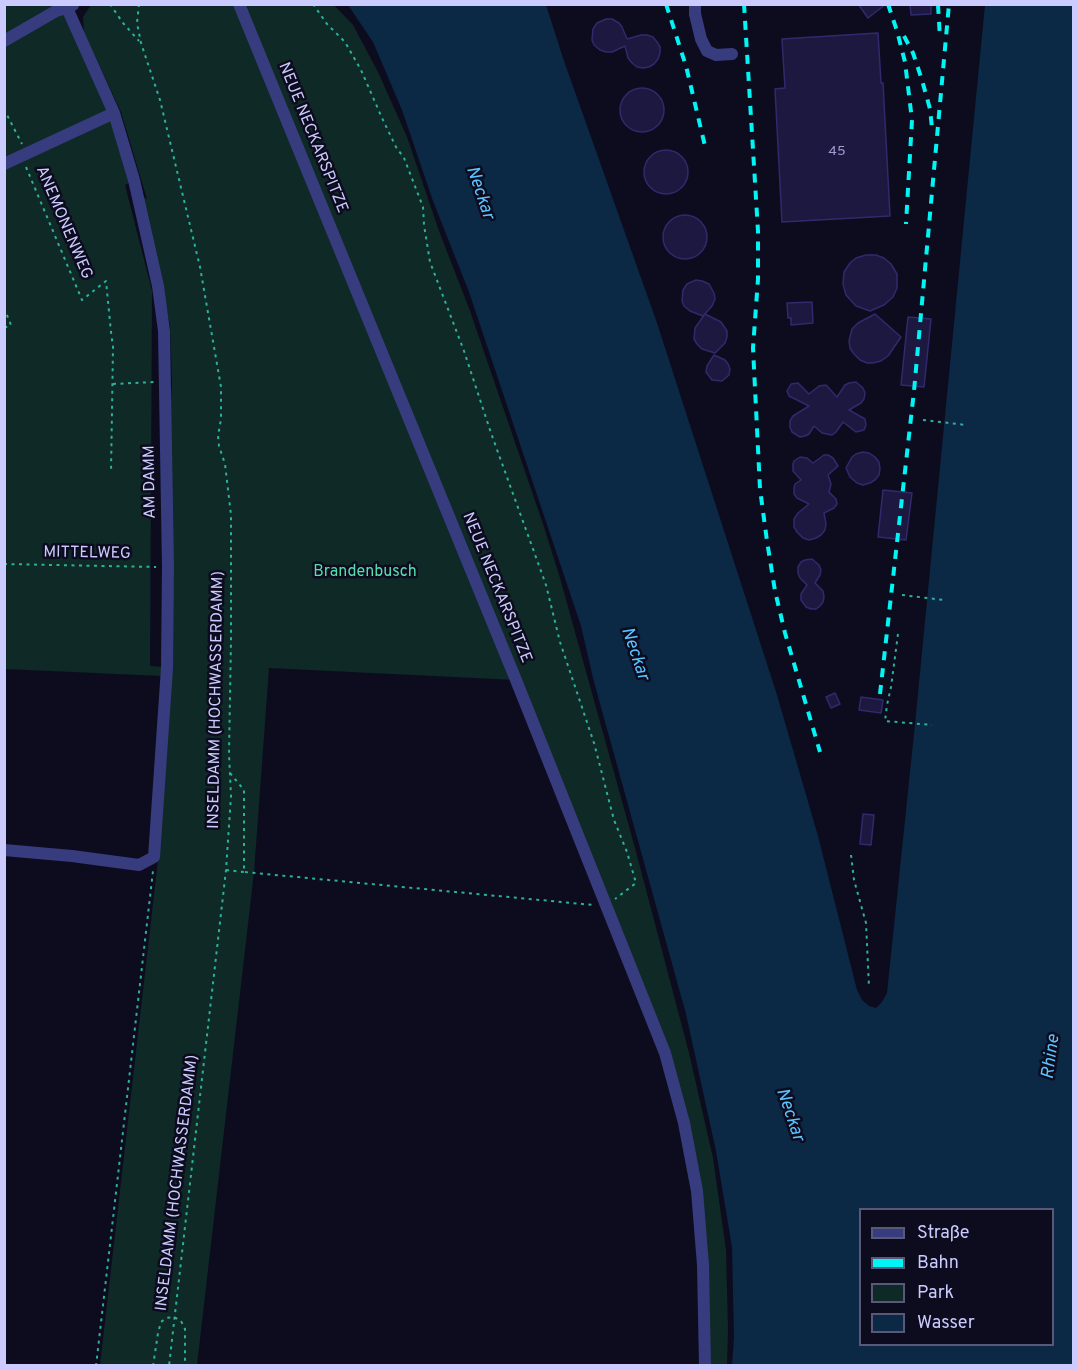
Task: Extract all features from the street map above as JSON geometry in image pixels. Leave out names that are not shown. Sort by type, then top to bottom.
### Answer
[{"type":"street","name":"NEUE NECKARSPITZE","points":[[239,4],[507,658],[665,1053],[684,1123],[698,1191],[703,1265],[705,1365]]},
{"type":"street","points":[[695,4],[701,39],[707,51],[716,55],[732,54]]},
{"type":"street","points":[[4,40],[63,7]]},
{"type":"street","name":"AM DAMM","points":[[63,7],[114,112],[134,180],[158,286],[164,331],[168,567],[167,668],[154,857]]},
{"type":"street","points":[[4,164],[114,112]]},
{"type":"street","points":[[4,850],[139,865],[154,857]]},
{"type":"path","points":[[110,4],[141,43]]},
{"type":"path","points":[[139,4],[137,23],[141,43]]},
{"type":"path","points":[[226,870],[606,906],[636,883],[614,820],[594,742],[560,642],[546,585],[464,351],[430,262],[423,207],[404,158],[396,147],[361,70],[345,42],[327,24],[313,4]]},
{"type":"path","name":"INSELDAMM (HOCHWASSERDAMM)","points":[[141,43],[160,100],[200,267],[221,387],[221,419],[218,436],[225,464],[231,515],[229,754],[231,796],[226,870],[169,1365]]},
{"type":"path","name":"ANEMONENWEG","points":[[4,109],[82,300],[106,281],[113,340],[113,384]]},
{"type":"path","points":[[4,308],[11,324],[4,328]]},
{"type":"path","points":[[111,473],[113,384],[166,381]]},
{"type":"path","points":[[923,420],[966,425]]},
{"type":"path","name":"MITTELWEG","points":[[4,564],[168,567]]},
{"type":"path","points":[[902,595],[944,600]]},
{"type":"path","points":[[898,634],[885,721],[932,726]]},
{"type":"path","points":[[230,773],[244,790],[244,872]]},
{"type":"path","points":[[851,855],[854,880],[866,923],[869,987]]},
{"type":"path","points":[[96,1365],[154,857]]},
{"type":"path","points":[[153,1365],[158,1333],[161,1322],[166,1317],[174,1317],[181,1321],[185,1329],[185,1365]]},
{"type":"green space","name":"Brandenbusch","points":[[92,4],[334,5],[353,25],[378,72],[407,137],[543,524],[635,848],[689,1053],[713,1158],[726,1250],[727,1365],[705,1365],[697,1191],[665,1053],[516,680],[269,668],[254,872],[197,1365],[100,1365],[158,860],[170,676],[174,568],[167,479],[172,382],[170,325],[141,195],[147,199],[121,112],[84,32],[83,17]]},
{"type":"green space","points":[[5,5],[60,5],[111,117],[131,182],[125,185],[152,291],[150,666],[164,667],[163,676],[5,669]]},
{"type":"water","points":[[348,5],[546,5],[657,323],[777,695],[818,836],[857,990],[862,1000],[876,1008],[887,993],[985,5],[1073,5],[1073,1365],[732,1365],[734,1337],[732,1247],[716,1151],[686,1014],[594,682],[581,626],[469,292],[433,201],[402,110],[373,42]]},
{"type":"building","points":[[858,4],[886,4],[868,18]]},
{"type":"building","points":[[910,4],[931,4],[931,14],[911,15]]},
{"type":"building","points":[[606,19],[619,23],[627,39],[641,35],[653,37],[660,47],[658,59],[654,64],[649,67],[637,67],[628,58],[625,46],[612,52],[606,52],[594,45],[593,29],[597,23]]},
{"type":"building","points":[[878,33],[890,216],[782,222],[775,89],[785,88],[782,39]]},
{"type":"building","points":[[642,88],[651,89],[658,94],[663,101],[663,119],[658,126],[651,131],[642,132],[633,131],[626,126],[621,119],[620,110],[621,101],[626,94],[633,89]]},
{"type":"building","points":[[666,150],[675,151],[682,156],[687,163],[687,181],[682,188],[675,193],[666,194],[657,193],[650,188],[645,181],[644,172],[645,163],[650,156],[657,151]]},
{"type":"building","points":[[685,215],[694,216],[701,221],[706,228],[706,246],[701,253],[694,258],[685,259],[676,258],[669,253],[664,246],[663,237],[664,228],[669,221],[676,216]]},
{"type":"building","points":[[866,255],[884,258],[897,274],[897,288],[893,297],[884,305],[870,311],[856,306],[846,295],[843,284],[844,272],[850,263]]},
{"type":"building","points":[[696,280],[709,284],[714,293],[715,299],[712,306],[703,316],[690,311],[682,301],[683,290],[687,284]]},
{"type":"building","points":[[812,302],[813,323],[791,325],[787,303]]},
{"type":"building","points":[[705,314],[721,322],[727,331],[725,343],[715,353],[702,349],[694,339],[695,328]]},
{"type":"building","points":[[875,314],[901,337],[888,356],[881,361],[867,363],[854,354],[849,341],[852,329]]},
{"type":"building","points":[[908,317],[931,319],[924,387],[901,385]]},
{"type":"building","points":[[714,355],[725,360],[730,369],[729,375],[722,381],[712,380],[706,372]]},
{"type":"building","points":[[856,382],[863,388],[864,399],[849,410],[865,419],[864,430],[856,432],[843,422],[832,435],[822,433],[814,426],[805,436],[800,437],[792,432],[790,421],[793,416],[809,406],[789,396],[787,391],[791,384],[798,383],[809,394],[819,386],[826,385],[837,397],[845,385]]},
{"type":"building","points":[[863,452],[875,457],[880,469],[875,480],[863,485],[850,477],[846,468],[852,457]]},
{"type":"building","points":[[824,455],[833,458],[838,466],[828,475],[831,484],[829,492],[836,499],[837,504],[824,513],[825,530],[821,535],[809,540],[803,538],[794,527],[794,519],[809,504],[794,494],[795,484],[801,480],[793,471],[793,464],[800,457],[807,458],[813,463]]},
{"type":"building","points":[[883,490],[912,493],[906,540],[878,537]]},
{"type":"building","points":[[812,559],[821,570],[815,583],[823,591],[824,597],[823,602],[816,609],[806,607],[801,600],[801,594],[807,585],[798,573],[801,562]]},
{"type":"building","points":[[835,693],[840,704],[831,708],[826,697]]},
{"type":"building","points":[[861,697],[883,700],[881,713],[859,710]]},
{"type":"building","points":[[863,814],[874,815],[871,845],[860,844]]},
{"type":"railway","points":[[666,4],[686,66],[705,146]]},
{"type":"railway","points":[[744,4],[758,231],[758,279],[753,348],[760,489],[775,591],[820,752]]},
{"type":"railway","points":[[888,4],[905,62],[912,120],[906,224]]},
{"type":"railway","points":[[880,694],[914,391],[949,4]]},
{"type":"railway","points":[[938,5],[940,38]]},
{"type":"railway","points":[[904,36],[913,53],[922,80],[930,109],[932,128]]},
{"type":"water label","name":"Neckar","points":[[479,193]]},
{"type":"water label","name":"Neckar","points":[[634,654]]},
{"type":"water label","name":"Rhine","points":[[1052,1057]]},
{"type":"water label","name":"Neckar","points":[[789,1115]]}]
